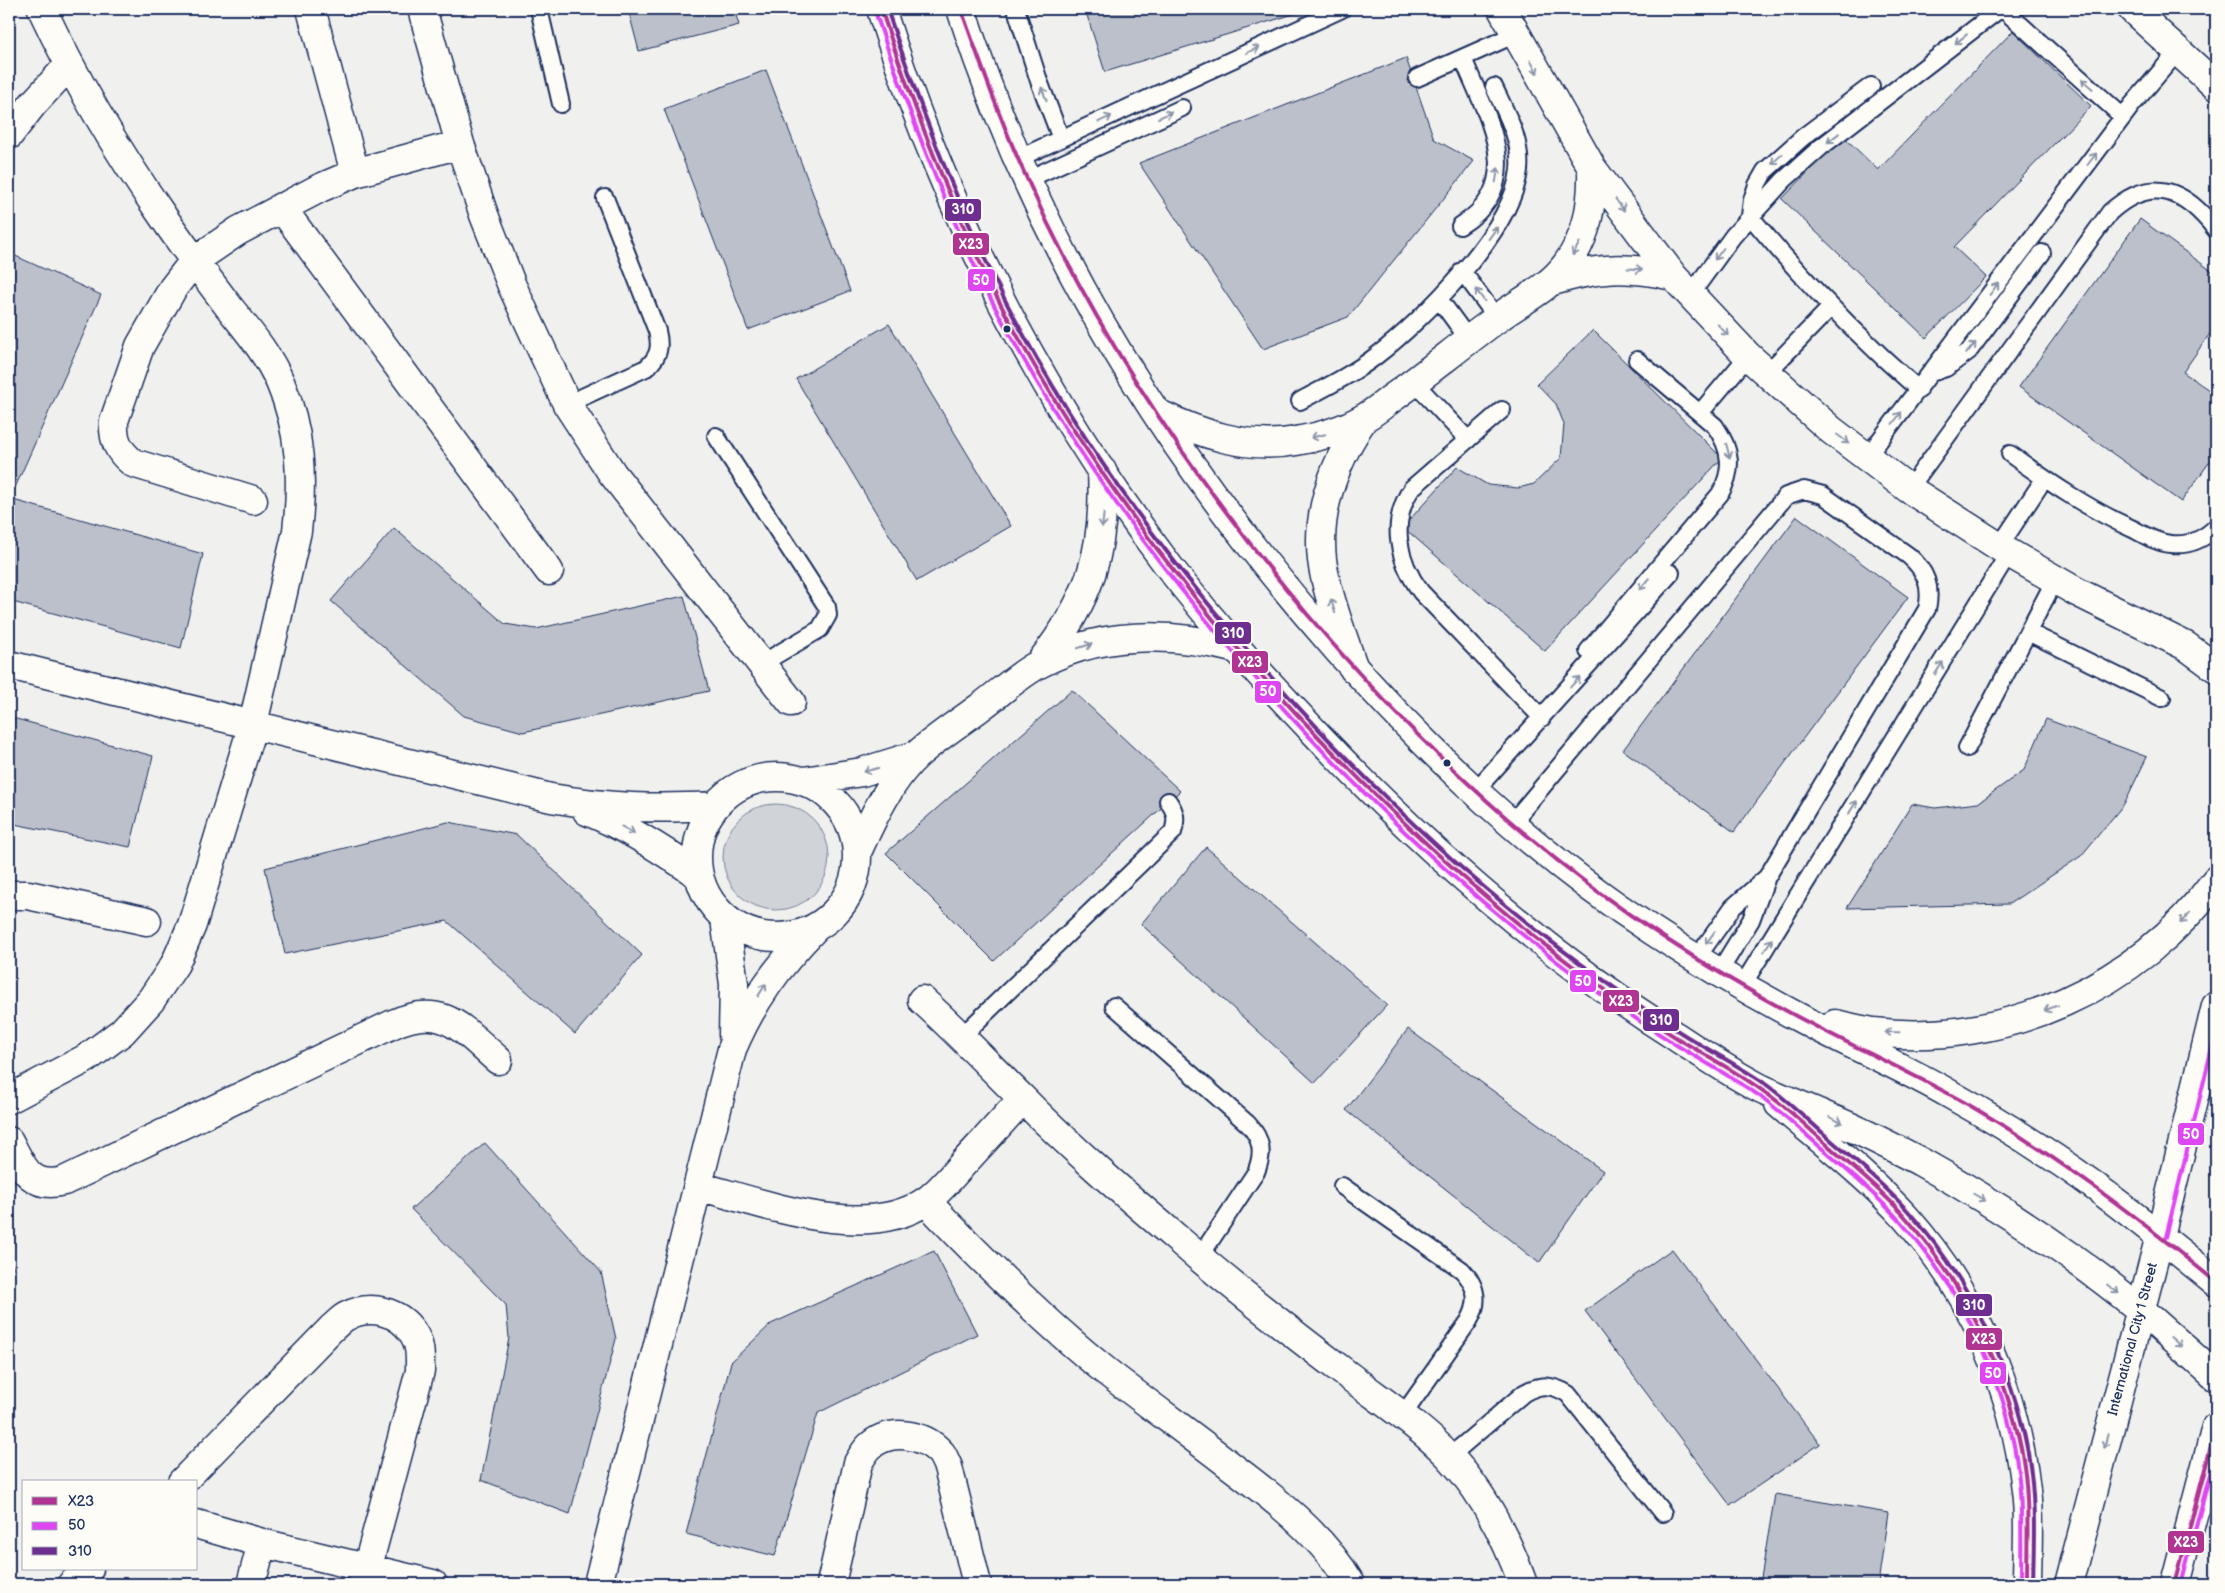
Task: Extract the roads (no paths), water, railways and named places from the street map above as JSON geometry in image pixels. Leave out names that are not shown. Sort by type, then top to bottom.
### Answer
[{"type":"street","points":[[9,1099],[87,1058],[122,1032],[151,1000],[175,964],[192,925],[253,724],[297,531],[300,501],[297,440],[290,410],[280,382],[266,357],[194,261],[130,167],[70,65],[42,9]]},
{"type":"street","points":[[311,9],[355,173]]},
{"type":"street","points":[[422,9],[460,144],[512,286],[567,404],[612,473],[791,702]]},
{"type":"street","points":[[881,9],[924,130],[976,255],[1051,393],[1102,471],[1170,567],[1237,649],[1368,789],[1440,857],[1515,921],[1609,992],[1674,1036],[1759,1087],[1840,1122],[1920,1162],[1996,1207],[2059,1248],[2140,1310],[2216,1377]]},
{"type":"street","points":[[961,9],[992,99],[1021,170],[1053,236],[1101,325],[1199,478],[1248,543],[1300,607],[1408,728],[1511,824],[1602,896],[1742,986],[1798,1017],[1940,1088],[2021,1136],[2092,1184],[2216,1282]]},
{"type":"street","points":[[1502,9],[1592,168],[1682,285],[1757,365],[1831,430],[1909,489],[2004,550],[2055,580],[2186,646],[2216,668]]},
{"type":"street","points":[[2132,9],[2216,86]]},
{"type":"street","points":[[9,135],[33,104],[70,65]]},
{"type":"street","points":[[253,500],[133,463],[123,456],[116,445],[113,433],[114,421],[140,346],[168,295],[194,261],[238,231],[281,207],[355,173],[460,144]]},
{"type":"street","points":[[1553,281],[1577,248],[1585,229],[1591,209],[1592,168]]},
{"type":"street","points":[[281,207],[548,571]]},
{"type":"street","points":[[1158,412],[1186,427],[1221,438],[1258,443],[1295,442],[1330,433],[1364,418],[1497,318],[1553,281],[1582,272],[1613,268],[1643,269],[1682,285]]},
{"type":"street","points":[[1354,669],[1325,576],[1321,543],[1324,509],[1332,477],[1345,446],[1364,418]]},
{"type":"street","points":[[858,850],[884,800],[917,755],[1039,664],[1061,637],[1079,607],[1092,575],[1102,532],[1104,507],[1102,471]]},
{"type":"street","points":[[1039,664],[1093,644],[1151,636],[1209,642],[1237,649]]},
{"type":"street","points":[[9,665],[551,798],[590,812],[628,830],[698,875]]},
{"type":"street","points":[[815,928],[793,936],[768,938],[745,931],[725,919],[708,899],[698,875],[696,850],[702,827],[714,806],[733,789],[755,780],[780,777],[804,781],[862,772],[917,755]]},
{"type":"street","points":[[598,1584],[732,1049],[747,1015],[766,984],[789,955],[815,928],[834,914],[848,896],[856,874],[858,850],[852,828],[841,808],[824,792],[804,781]]},
{"type":"street","points":[[551,798],[632,808],[714,806]]},
{"type":"street","points":[[1798,1017],[1873,1032],[1943,1033],[1981,1028],[2054,1007],[2121,972],[2151,949],[2179,924],[2216,880]]},
{"type":"street","points":[[9,895],[28,895],[147,921]]},
{"type":"street","points":[[725,919],[734,984],[732,1049]]},
{"type":"street","points":[[922,1000],[962,1036],[1022,1099],[1109,1180],[1199,1258],[1274,1318],[1403,1415],[1449,1456],[1480,1496],[1499,1529],[1523,1584]]},
{"type":"street","name":"International City 1 Street","points":[[2069,1584],[2160,1236],[2216,1006]]},
{"type":"street","points":[[9,1141],[25,1170],[32,1178],[42,1183],[53,1184],[64,1181],[393,1024],[416,1015],[429,1015],[453,1022],[498,1060]]},
{"type":"street","points":[[1759,1087],[1870,1182],[1906,1218],[1938,1258],[1964,1300],[1991,1351],[2006,1393],[2018,1441],[2027,1491],[2027,1584]]},
{"type":"street","points":[[698,1186],[822,1217],[850,1220],[876,1218],[902,1212],[926,1201],[1022,1099]]},
{"type":"street","points":[[926,1201],[975,1253],[1067,1338],[1108,1372],[1275,1500],[1311,1534],[1343,1570],[1351,1584]]},
{"type":"street","points":[[184,1480],[332,1328],[347,1316],[365,1310],[384,1311],[402,1320],[414,1333],[420,1352],[420,1371],[365,1577]]},
{"type":"street","points":[[2176,1584],[2216,1427]]},
{"type":"street","points":[[831,1584],[858,1464],[869,1447],[886,1437],[906,1434],[925,1441],[941,1453],[948,1467],[977,1584]]},
{"type":"street","points":[[198,1525],[262,1543],[365,1577],[433,1584]]},
{"type":"street","points":[[252,1584],[262,1543]]},
{"type":"street","points":[[72,1584],[88,1570]]},
{"type":"lane","points":[[539,9],[561,104]]},
{"type":"lane","points":[[1016,9],[1038,80],[1061,139]]},
{"type":"lane","points":[[1021,170],[1061,139],[1342,9]]},
{"type":"lane","points":[[1682,285],[1719,254],[1750,216],[1784,180],[1821,147],[2002,9],[2123,117]]},
{"type":"lane","points":[[1417,78],[1516,34]]},
{"type":"lane","points":[[1868,457],[2123,117],[2178,51]]},
{"type":"lane","points":[[1460,226],[1473,218],[1484,207],[1498,180],[1499,164],[1493,134],[1463,58]]},
{"type":"lane","points":[[1871,86],[1802,137],[1765,171],[1757,185],[1752,200],[1750,216],[1830,308],[1873,350],[1919,390]]},
{"type":"lane","points":[[1300,400],[1339,380],[1375,357],[1408,329],[1440,299],[1494,232],[1507,211],[1515,190],[1519,169],[1518,147],[1512,126],[1494,88]]},
{"type":"lane","points":[[1021,170],[1182,108]]},
{"type":"lane","points":[[1909,489],[2110,212],[2121,202],[2132,195],[2146,191],[2160,190],[2175,194],[2189,201],[2216,230]]},
{"type":"lane","points":[[567,404],[646,368],[654,361],[659,351],[656,331],[605,198]]},
{"type":"lane","points":[[1931,373],[1946,368],[1969,351],[2042,254]]},
{"type":"lane","points":[[1462,271],[1497,318]]},
{"type":"lane","points":[[1440,299],[1469,340]]},
{"type":"lane","points":[[1700,413],[1757,365],[1830,308]]},
{"type":"lane","points":[[1588,651],[1720,494],[1727,481],[1730,466],[1729,452],[1715,426],[1636,360]]},
{"type":"lane","points":[[1414,382],[1468,440]]},
{"type":"lane","points":[[1502,410],[1412,488],[1405,498],[1400,513],[1399,544],[1403,562],[1421,592],[1542,718]]},
{"type":"lane","points":[[716,436],[827,607],[828,615],[820,629],[761,664]]},
{"type":"lane","points":[[2010,454],[2044,479],[2111,519],[2158,541],[2170,544],[2196,541],[2208,535],[2216,527]]},
{"type":"lane","points":[[1742,986],[2004,550],[2044,479]]},
{"type":"lane","points":[[1511,824],[1779,503],[1794,492],[1804,490],[1823,495],[1919,565],[1929,586],[1930,598],[1927,609],[1767,877],[1751,920],[1719,972]]},
{"type":"lane","points":[[1474,791],[1542,718],[1671,573]]},
{"type":"lane","points":[[1967,748],[2055,580]]},
{"type":"lane","points":[[2028,632],[2162,698]]},
{"type":"lane","points":[[962,1036],[1173,832],[1176,819],[1175,812],[1168,801]]},
{"type":"lane","points":[[1696,958],[1733,907],[1767,877]]},
{"type":"lane","points":[[1114,1006],[1257,1134],[1261,1147],[1261,1160],[1256,1172],[1199,1258]]},
{"type":"lane","points":[[1342,1186],[1462,1270],[1470,1278],[1475,1289],[1477,1300],[1475,1311],[1469,1322],[1403,1415]]},
{"type":"lane","points":[[1449,1456],[1524,1393],[1540,1386],[1558,1388],[1568,1394],[1663,1513]]}]
